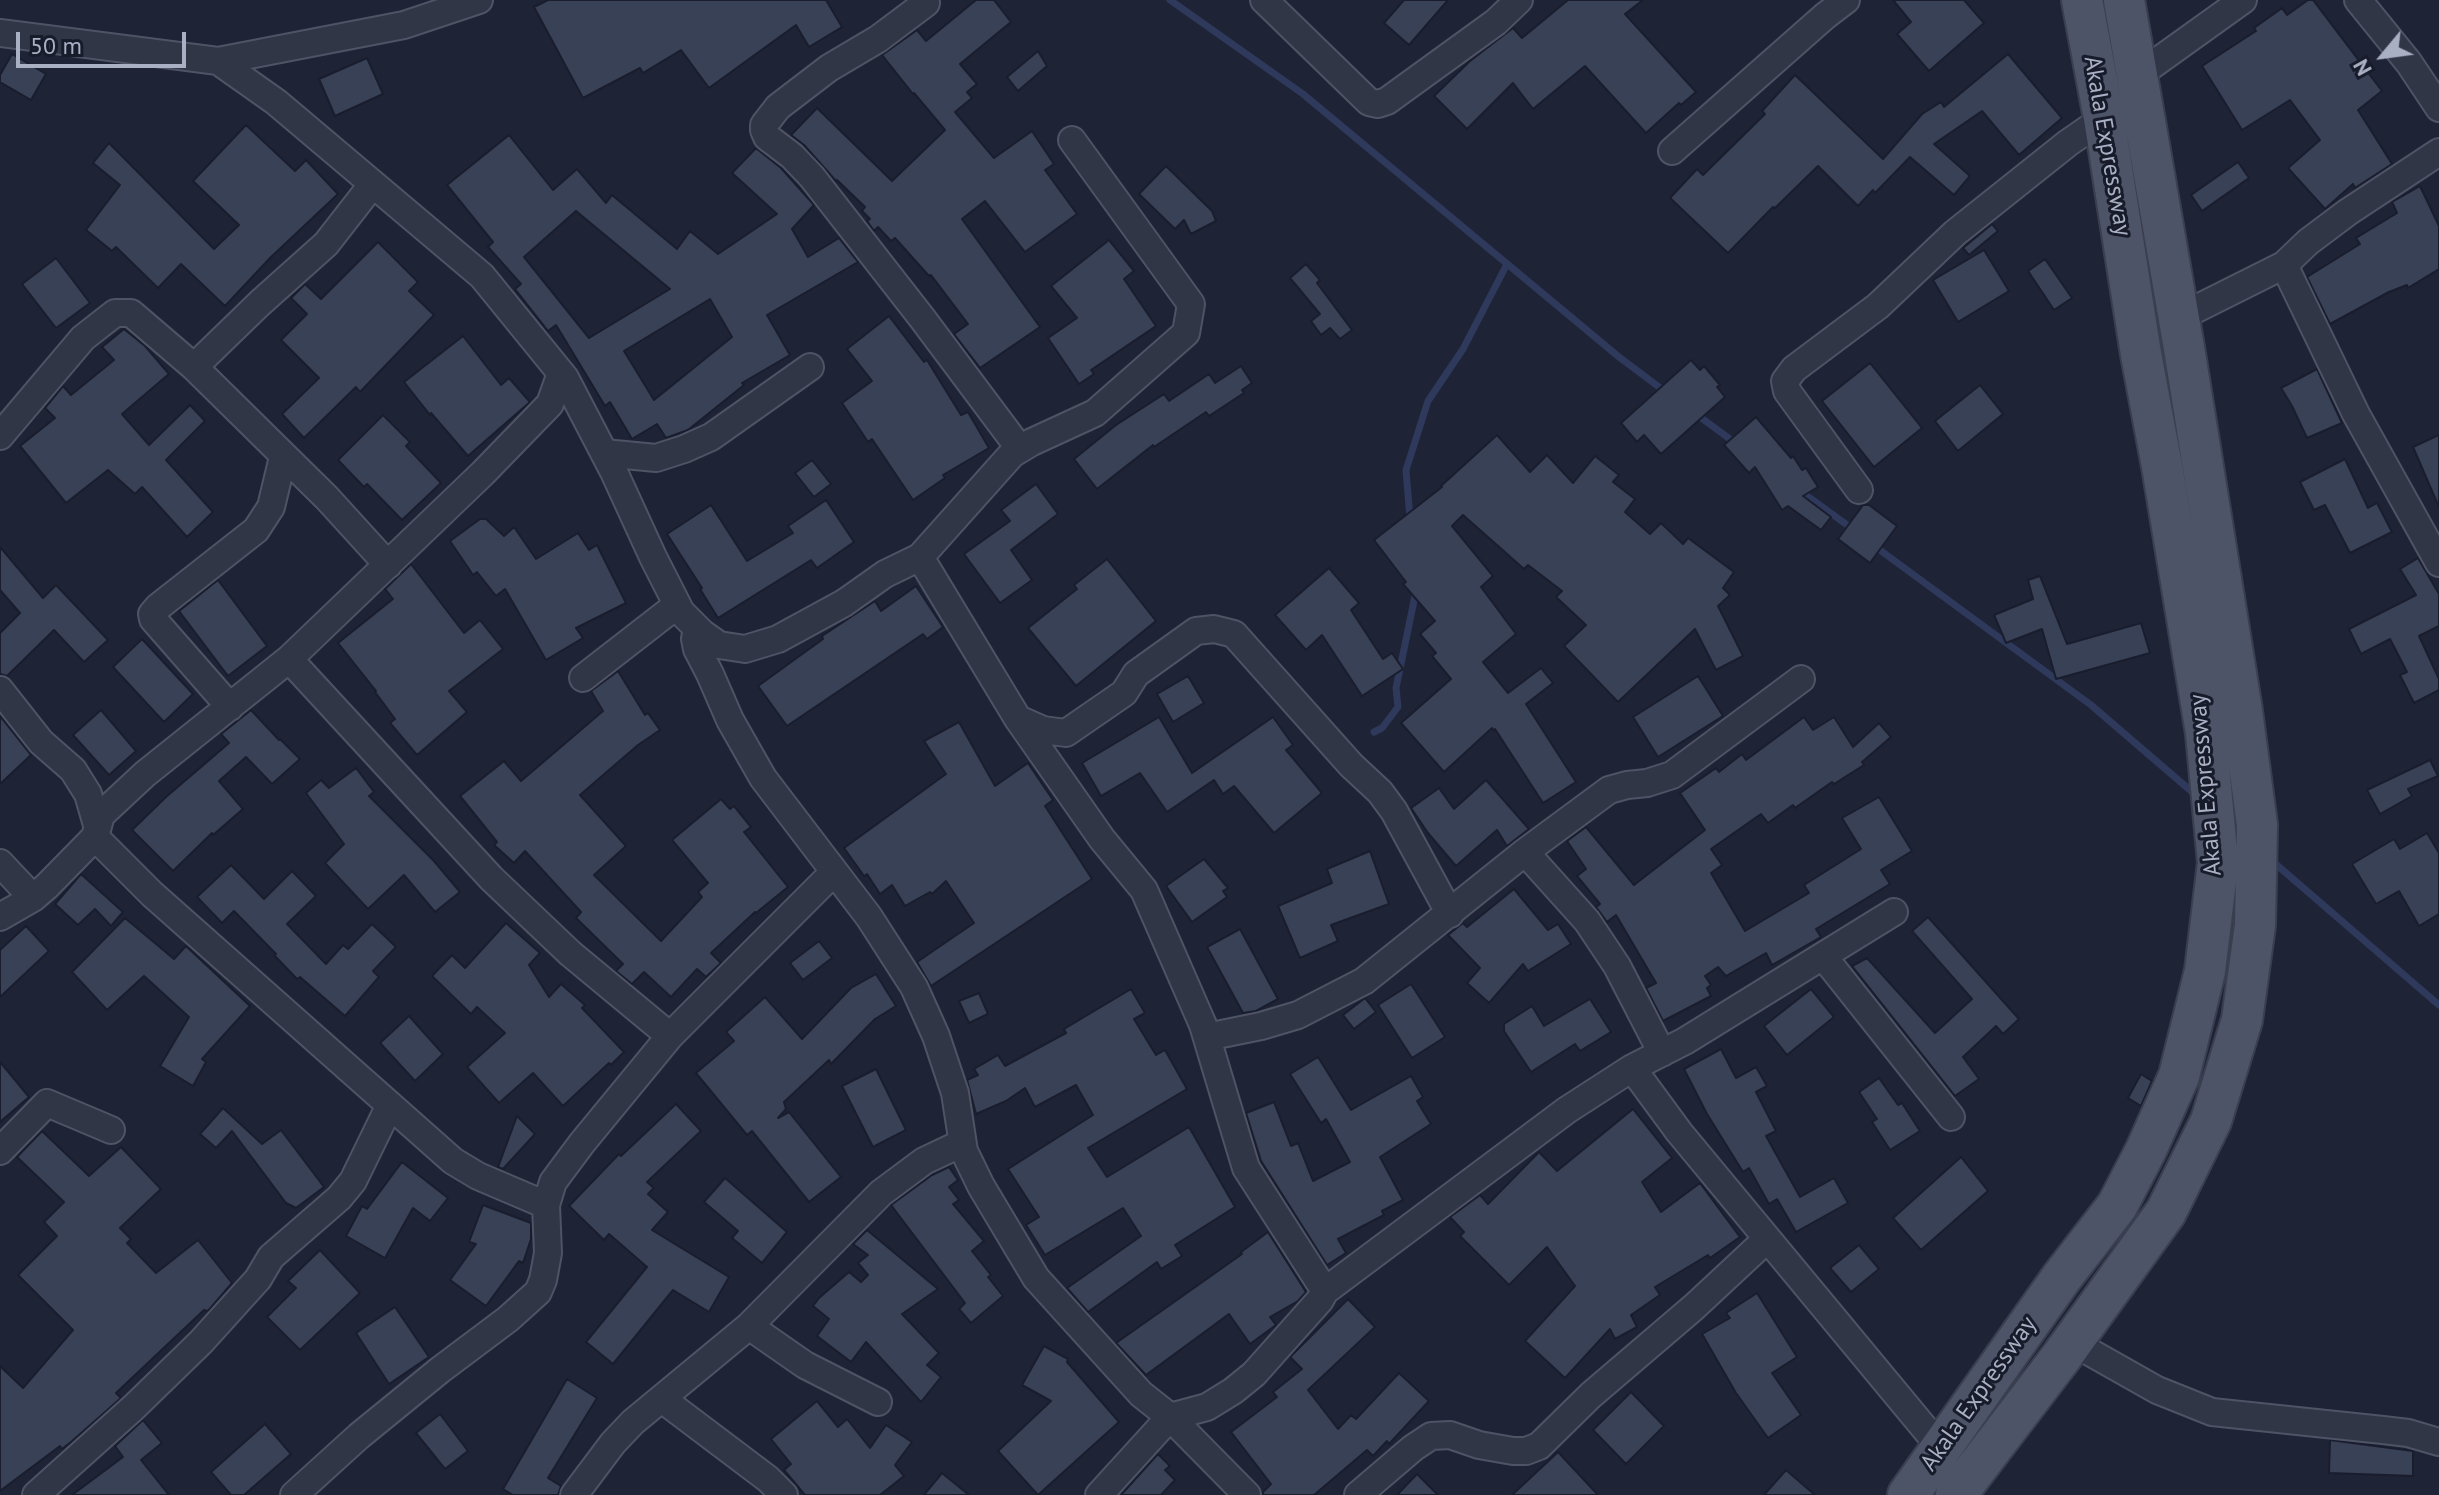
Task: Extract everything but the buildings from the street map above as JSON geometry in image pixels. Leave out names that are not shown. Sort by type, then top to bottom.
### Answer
[{"type":"main road","name":"Akala Expressway","points":[[2082,0],[2206,733],[2213,801],[2244,849]]},
{"type":"main road","name":"Akala Expressway","points":[[1956,1495],[2166,1212],[2211,1121],[2242,1020],[2255,925],[2244,849],[2242,711],[2124,0]]},
{"type":"main road","points":[[2141,354],[2181,333]]},
{"type":"main road","name":"Akala Expressway","points":[[1908,1495],[2062,1277],[2117,1206],[2179,1076],[2205,971],[2244,849]]},
{"type":"street","points":[[1,39],[218,61],[404,25],[479,0]]},
{"type":"street","points":[[1264,0],[1369,102],[1378,104],[1387,101],[1496,22],[1519,0]]},
{"type":"street","points":[[1672,151],[1846,0]]},
{"type":"street","points":[[2137,76],[2243,0]]},
{"type":"street","points":[[2358,0],[2409,63],[2439,108]]},
{"type":"street","points":[[926,3],[878,39],[829,68],[778,107],[764,125],[764,130],[767,137],[792,156],[821,188],[1020,449]]},
{"type":"street","points":[[218,61],[276,102],[482,276],[561,373],[563,402],[604,453],[677,605],[697,628],[719,645],[745,649],[778,639],[844,603],[885,574],[920,557],[1012,454],[1095,413],[1186,333],[1191,304],[1072,140]]},
{"type":"street","points":[[1859,490],[1787,391],[1785,381],[1794,369],[1878,306],[1955,233],[2104,118]]},
{"type":"street","points":[[2181,333],[2284,265],[2308,242],[2348,212],[2439,152]]},
{"type":"street","points":[[194,367],[326,244],[372,185]]},
{"type":"street","points":[[2284,265],[2356,414],[2439,563]]},
{"type":"street","points":[[0,436],[83,338],[115,313],[131,313],[194,367],[327,498],[388,565]]},
{"type":"street","points":[[604,453],[656,458],[684,449],[711,437],[810,367]]},
{"type":"street","points":[[0,917],[33,898],[96,831],[101,815],[145,774],[289,659],[483,473],[563,402]]},
{"type":"street","points":[[230,707],[153,619],[152,614],[256,530],[271,507],[283,457]]},
{"type":"street","points":[[920,557],[1018,719],[1102,839],[1144,890],[1207,1037],[1246,1168],[1325,1291]]},
{"type":"street","points":[[583,678],[677,605]]},
{"type":"street","points":[[697,628],[697,649],[730,720],[763,778],[869,917],[914,987],[936,1036],[955,1093],[964,1151],[981,1186],[1036,1278],[1141,1394],[1170,1417],[1247,1495]]},
{"type":"street","points":[[1018,719],[1043,730],[1066,733],[1124,693],[1136,674],[1196,631],[1214,629],[1234,634],[1343,757],[1380,792],[1394,811],[1450,914]]},
{"type":"street","points":[[710,674],[738,648]]},
{"type":"street","points":[[289,659],[491,878],[571,954],[670,1036]]},
{"type":"street","points":[[1207,1037],[1298,1015],[1364,981],[1525,852],[1609,790],[1672,775],[1801,679]]},
{"type":"street","points":[[0,690],[41,742],[73,770],[88,794],[96,831],[152,894],[453,1161],[478,1176],[546,1205]]},
{"type":"street","points":[[1525,852],[1587,921],[1617,966],[1662,1053]]},
{"type":"street","points":[[0,863],[33,898]]},
{"type":"street","points":[[294,1495],[359,1436],[538,1292],[548,1253],[546,1205],[553,1182],[560,1172],[670,1036],[834,872]]},
{"type":"street","points":[[1099,1495],[1170,1417],[1207,1407],[1233,1391],[1268,1359],[1325,1291],[1567,1110],[1894,912]]},
{"type":"street","points":[[1823,956],[1951,1117]]},
{"type":"street","points":[[1632,1068],[1679,1132],[1941,1448]]},
{"type":"street","points":[[0,1151],[47,1103],[111,1130]]},
{"type":"street","points":[[36,1495],[201,1342],[279,1249],[339,1198],[353,1181],[390,1105]]},
{"type":"street","points":[[574,1495],[633,1422],[749,1326],[881,1193],[924,1161],[962,1143]]},
{"type":"street","points":[[1358,1495],[1431,1436],[1450,1435],[1479,1445],[1513,1451],[1526,1451],[1539,1446],[1591,1395],[1694,1307],[1767,1239]]},
{"type":"street","points":[[749,1326],[805,1365],[878,1402]]},
{"type":"street","points":[[2072,1342],[2157,1390],[2212,1412],[2408,1433],[2439,1442]]},
{"type":"street","points":[[662,1399],[768,1479],[784,1495]]},
{"type":"waterway","points":[[1170,0],[1303,94],[1619,357],[1667,393]]},
{"type":"waterway","points":[[1410,519],[1406,470],[1428,401],[1463,349],[1507,264]]},
{"type":"waterway","points":[[1696,414],[1738,445]]},
{"type":"waterway","points":[[1799,490],[1854,530]]},
{"type":"waterway","points":[[1873,545],[2091,705],[2198,797]]},
{"type":"waterway","points":[[1374,732],[1382,728],[1398,707],[1396,688],[1416,591]]},
{"type":"waterway","points":[[2271,860],[2439,1005]]}]
